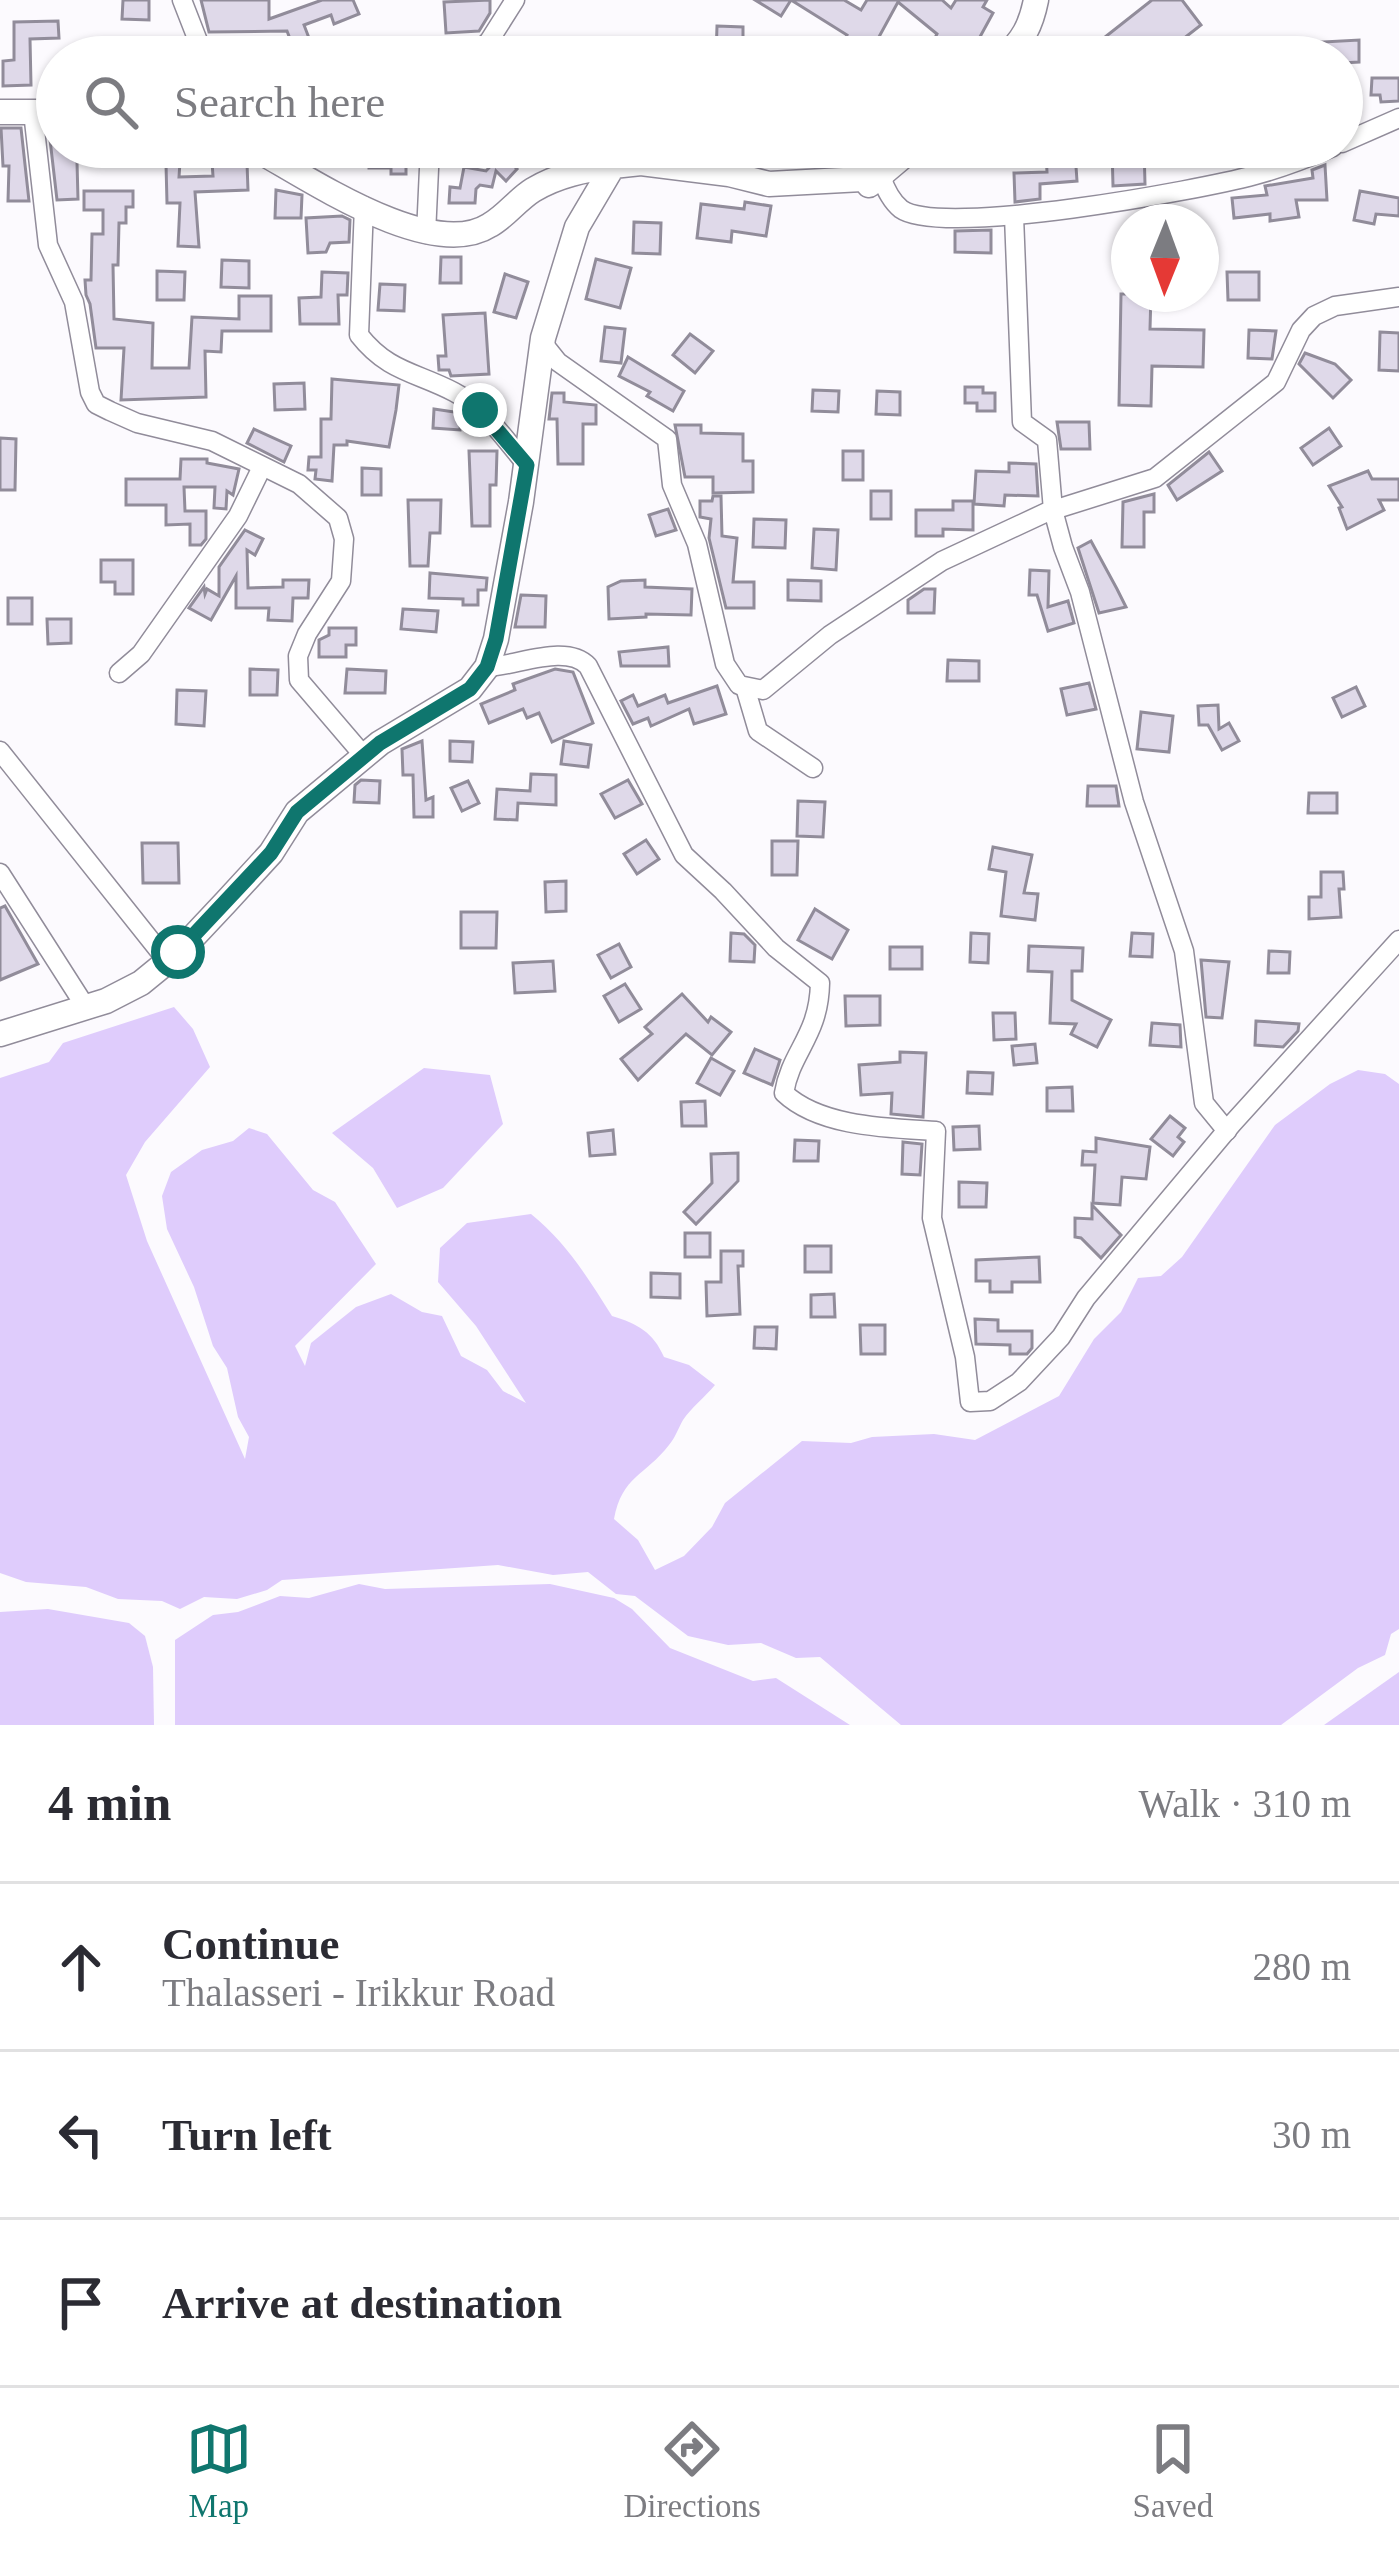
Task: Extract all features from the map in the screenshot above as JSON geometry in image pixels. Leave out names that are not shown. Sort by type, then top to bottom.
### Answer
[{"type":"main road","points":[[1024,36],[1036,0]]},
{"type":"main road","points":[[0,112],[36,112]]},
{"type":"main road","points":[[292,168],[426,234],[446,237],[480,230],[532,190],[573,172],[600,168]]},
{"type":"main road","points":[[0,1034],[106,1000],[168,962],[271,853],[297,812],[364,756],[470,689],[487,667],[527,465],[542,342],[577,227],[612,168]]},
{"type":"main road","points":[[681,168],[769,184],[881,178],[892,168]]},
{"type":"street","points":[[182,0],[196,36]]},
{"type":"street","points":[[492,36],[515,0]]},
{"type":"street","points":[[1363,134],[1399,118]]},
{"type":"street","points":[[46,168],[48,245],[74,302],[96,404],[137,423],[212,441],[299,484],[338,518],[344,539],[341,581],[307,634],[298,656],[299,680],[364,756]]},
{"type":"street","points":[[426,234],[429,168]]},
{"type":"street","points":[[881,178],[903,210],[926,217],[1014,216],[1182,192],[1275,168]]},
{"type":"street","points":[[364,206],[359,335],[375,356],[412,377],[454,392],[480,410],[527,465]]},
{"type":"street","points":[[1014,216],[1022,422],[1047,440],[1054,510],[1134,802],[1184,951],[1204,1102],[1227,1131]]},
{"type":"street","points":[[542,342],[558,362],[667,439],[668,469],[697,544],[725,664],[739,686],[763,690],[830,635],[942,561],[1054,510],[1155,478],[1185,458],[1276,382],[1301,330],[1314,316],[1335,306],[1399,297]]},
{"type":"street","points":[[119,673],[141,654],[238,516],[262,467]]},
{"type":"street","points":[[487,667],[558,656],[581,658],[684,855],[724,890],[776,948],[820,983],[820,1007],[812,1033],[784,1093],[794,1102],[838,1118],[936,1131],[932,1218],[965,1357],[970,1402],[990,1401],[1019,1382],[1061,1337],[1086,1298],[1227,1131],[1399,940]]},
{"type":"street","points":[[745,686],[758,731],[813,768]]},
{"type":"street","points":[[0,751],[168,962]]},
{"type":"street","points":[[0,873],[85,1006]]},
{"type":"shaded area","points":[[174,1007],[193,1029],[210,1067],[145,1142],[126,1175],[147,1241],[245,1459],[249,1437],[238,1417],[227,1368],[213,1346],[194,1287],[167,1229],[162,1196],[171,1172],[202,1150],[233,1141],[249,1128],[267,1134],[313,1190],[335,1202],[376,1264],[295,1346],[305,1366],[311,1343],[356,1307],[391,1294],[422,1312],[442,1316],[461,1356],[487,1370],[503,1391],[526,1403],[476,1326],[438,1282],[440,1248],[467,1223],[531,1214],[566,1249],[612,1316],[644,1330],[664,1357],[689,1365],[715,1385],[686,1416],[660,1455],[629,1485],[618,1505],[614,1519],[638,1540],[655,1570],[684,1556],[712,1527],[725,1503],[802,1441],[851,1443],[872,1437],[934,1434],[975,1440],[1059,1396],[1094,1339],[1121,1312],[1138,1278],[1161,1276],[1182,1257],[1275,1125],[1330,1084],[1358,1070],[1385,1074],[1399,1084],[1399,1629],[1391,1634],[1385,1655],[1358,1668],[1281,1725],[901,1725],[820,1657],[796,1658],[761,1643],[728,1645],[688,1636],[635,1596],[616,1594],[588,1572],[553,1575],[498,1565],[282,1580],[237,1599],[204,1597],[180,1609],[162,1601],[118,1599],[86,1587],[26,1582],[0,1573],[0,1078],[49,1062],[63,1043]]},
{"type":"shaded area","points":[[424,1068],[490,1075],[503,1124],[443,1188],[397,1208],[373,1168],[332,1133]]},
{"type":"shaded area","points":[[359,1584],[385,1589],[550,1584],[614,1598],[632,1609],[670,1648],[753,1681],[776,1678],[850,1725],[175,1725],[175,1640],[213,1615],[238,1612],[280,1596],[309,1598]]},
{"type":"shaded area","points":[[48,1609],[129,1623],[145,1636],[153,1667],[154,1725],[0,1725],[0,1612]]},
{"type":"shaded area","points":[[1399,1672],[1399,1725],[1324,1725]]},
{"type":"building","points":[[123,0],[149,0],[149,20],[122,19]]},
{"type":"building","points":[[201,0],[269,0],[269,19],[322,0],[353,0],[359,14],[334,24],[331,15],[304,25],[308,36],[289,36],[287,31],[209,32]]},
{"type":"building","points":[[490,0],[490,13],[479,31],[446,33],[444,2]]},
{"type":"building","points":[[755,0],[791,0],[781,16]]},
{"type":"building","points":[[791,0],[844,0],[861,10],[867,0],[942,0],[951,8],[956,0],[987,0],[983,7],[993,13],[980,36],[936,36],[898,2],[879,36],[847,35]]},
{"type":"building","points":[[1152,0],[1182,0],[1201,25],[1187,36],[1106,36]]},
{"type":"building","points":[[58,21],[59,36],[30,39],[31,85],[3,86],[3,61],[14,60],[14,22]]},
{"type":"building","points":[[717,26],[743,27],[743,36],[717,36]]},
{"type":"building","points":[[1372,78],[1399,78],[1399,101],[1381,102],[1380,95],[1371,95]]},
{"type":"building","points":[[1,128],[21,128],[29,201],[8,201],[9,166],[3,166]]},
{"type":"building","points":[[53,168],[77,168],[78,199],[57,200]]},
{"type":"building","points":[[166,168],[180,168],[179,177],[213,176],[212,168],[247,168],[248,190],[195,192],[199,247],[178,246],[180,203],[167,203]]},
{"type":"building","points":[[464,168],[517,169],[506,181],[496,171],[492,187],[476,189],[475,203],[449,203],[450,187],[460,188]]},
{"type":"building","points":[[1047,168],[1076,168],[1077,181],[1040,184],[1040,199],[1015,202],[1014,173],[1047,172]]},
{"type":"building","points":[[1113,168],[1145,168],[1145,184],[1113,186]]},
{"type":"building","points":[[1325,168],[1327,200],[1296,200],[1299,217],[1234,218],[1232,198],[1267,195],[1265,186],[1313,178],[1312,170]]},
{"type":"building","points":[[276,190],[302,195],[301,218],[275,218]]},
{"type":"building","points":[[84,191],[133,191],[126,223],[119,223],[118,265],[113,265],[114,319],[153,323],[152,368],[189,368],[192,317],[239,319],[239,296],[271,296],[271,331],[222,331],[221,352],[205,351],[206,397],[121,400],[124,348],[96,348],[86,295],[92,234],[103,234],[103,210],[84,210]]},
{"type":"building","points":[[1360,191],[1399,198],[1399,216],[1376,214],[1374,224],[1354,220]]},
{"type":"building","points":[[745,202],[771,206],[766,236],[732,231],[731,242],[697,238],[701,204],[744,209]]},
{"type":"building","points":[[342,216],[350,220],[349,242],[330,243],[326,252],[308,253],[306,218]]},
{"type":"building","points":[[634,222],[661,223],[660,254],[633,253]]},
{"type":"building","points":[[991,230],[991,253],[955,252],[955,231]]},
{"type":"building","points":[[441,257],[461,257],[461,283],[440,283]]},
{"type":"building","points":[[596,259],[631,268],[620,308],[586,299]]},
{"type":"building","points":[[222,260],[249,261],[249,288],[221,287]]},
{"type":"building","points":[[157,271],[185,272],[184,300],[157,300]]},
{"type":"building","points":[[322,272],[348,273],[347,295],[338,295],[339,324],[300,324],[299,298],[321,297]]},
{"type":"building","points":[[1227,272],[1259,272],[1259,300],[1228,300]]},
{"type":"building","points":[[505,274],[528,282],[516,318],[494,312]]},
{"type":"building","points":[[380,284],[405,285],[404,311],[378,310]]},
{"type":"building","points":[[1121,312],[1150,312],[1150,329],[1204,330],[1203,367],[1152,366],[1151,406],[1119,405]]},
{"type":"building","points":[[485,313],[489,374],[451,376],[449,370],[439,370],[438,356],[446,356],[443,315]]},
{"type":"building","points":[[605,327],[625,329],[621,363],[601,361]]},
{"type":"building","points":[[1249,330],[1276,331],[1272,359],[1248,358]]},
{"type":"building","points":[[1380,332],[1399,333],[1399,371],[1379,370]]},
{"type":"building","points":[[690,334],[713,351],[695,373],[673,355]]},
{"type":"building","points":[[1305,353],[1335,364],[1351,380],[1333,398],[1299,364]]},
{"type":"building","points":[[628,357],[684,391],[673,411],[619,376]]},
{"type":"building","points":[[332,379],[399,385],[389,447],[347,441],[347,445],[334,445],[332,481],[315,479],[316,470],[308,470],[309,457],[321,457],[321,419],[331,419]]},
{"type":"building","points":[[304,383],[305,409],[275,410],[274,384]]},
{"type":"building","points":[[965,387],[995,393],[995,411],[977,411],[977,403],[965,403]]},
{"type":"building","points":[[813,390],[839,391],[838,412],[812,411]]},
{"type":"building","points":[[877,391],[900,392],[900,415],[876,414]]},
{"type":"building","points":[[552,393],[564,393],[564,402],[596,405],[596,424],[583,424],[583,464],[558,464],[557,419],[549,419]]},
{"type":"building","points":[[434,409],[461,413],[460,430],[433,428]]},
{"type":"building","points":[[1057,422],[1089,422],[1090,449],[1061,449]]},
{"type":"building","points":[[675,425],[701,425],[701,433],[743,434],[743,461],[753,461],[753,492],[713,493],[713,477],[685,477]]},
{"type":"building","points":[[1329,428],[1341,446],[1313,465],[1301,448]]},
{"type":"building","points":[[254,429],[291,446],[284,462],[247,443]]},
{"type":"building","points":[[0,438],[16,439],[15,490],[0,490]]},
{"type":"building","points":[[469,451],[497,451],[496,485],[490,485],[490,526],[472,526]]},
{"type":"building","points":[[843,451],[863,451],[863,480],[843,480]]},
{"type":"building","points":[[1209,452],[1222,471],[1177,500],[1168,485]]},
{"type":"building","points":[[181,459],[207,459],[207,463],[239,469],[233,495],[227,491],[226,509],[214,508],[215,487],[184,487],[185,511],[206,511],[206,539],[201,545],[190,545],[190,524],[166,525],[166,505],[126,505],[126,479],[180,479]]},
{"type":"building","points":[[1009,463],[1036,464],[1038,496],[1005,495],[1004,506],[974,504],[976,471],[1009,472]]},
{"type":"building","points":[[362,468],[381,469],[381,495],[362,495]]},
{"type":"building","points":[[1368,471],[1372,479],[1399,479],[1399,500],[1379,500],[1384,510],[1347,529],[1342,507],[1329,486]]},
{"type":"building","points":[[871,491],[891,491],[891,519],[871,519]]},
{"type":"building","points":[[1154,494],[1154,512],[1144,512],[1144,547],[1122,547],[1123,502]]},
{"type":"building","points":[[713,496],[721,496],[722,536],[737,538],[733,582],[754,582],[754,608],[726,608],[709,538],[711,519],[700,517],[700,501],[712,501]]},
{"type":"building","points":[[408,500],[441,500],[440,533],[430,533],[428,566],[410,566]]},
{"type":"building","points":[[953,501],[973,501],[973,530],[943,529],[943,536],[916,536],[916,510],[953,510]]},
{"type":"building","points":[[668,509],[676,530],[656,536],[649,515]]},
{"type":"building","points":[[754,519],[786,520],[785,548],[753,547]]},
{"type":"building","points":[[814,529],[838,530],[836,570],[812,568]]},
{"type":"building","points":[[245,530],[263,539],[255,555],[247,550],[248,588],[309,580],[308,598],[293,598],[292,621],[268,620],[269,608],[236,608],[236,576],[211,620],[189,608],[204,587],[205,594],[207,589],[219,596],[219,567]]},
{"type":"building","points":[[1091,541],[1126,607],[1099,613],[1078,548]]},
{"type":"building","points":[[101,560],[133,560],[133,594],[115,594],[115,582],[101,582]]},
{"type":"building","points":[[1030,570],[1049,571],[1048,607],[1068,601],[1074,623],[1048,631],[1037,595],[1029,595]]},
{"type":"building","points":[[430,573],[487,578],[486,590],[478,590],[478,605],[463,605],[463,599],[429,598]]},
{"type":"building","points":[[645,580],[645,587],[692,589],[691,615],[609,619],[608,587]]},
{"type":"building","points":[[788,580],[821,581],[821,601],[788,600]]},
{"type":"building","points":[[924,589],[935,589],[934,613],[908,613],[908,600]]},
{"type":"building","points":[[521,595],[546,596],[545,627],[515,627]]},
{"type":"building","points":[[8,598],[32,598],[32,624],[8,624]]},
{"type":"building","points":[[403,609],[438,611],[436,632],[401,629]]},
{"type":"building","points":[[47,619],[71,619],[71,643],[48,644]]},
{"type":"building","points":[[329,628],[356,628],[356,645],[346,645],[346,657],[319,657],[319,640],[329,635]]},
{"type":"building","points":[[668,647],[669,666],[621,666],[619,652]]},
{"type":"building","points":[[948,660],[979,661],[979,681],[947,681]]},
{"type":"building","points":[[250,669],[278,670],[277,695],[250,695]]},
{"type":"building","points":[[347,669],[386,671],[385,693],[345,693]]},
{"type":"building","points":[[555,669],[573,672],[593,723],[552,742],[539,713],[527,718],[523,709],[489,723],[481,704],[515,690],[513,684]]},
{"type":"building","points":[[1089,683],[1096,709],[1067,715],[1061,689]]},
{"type":"building","points":[[717,686],[726,714],[694,724],[689,709],[651,726],[648,718],[633,724],[621,701],[633,695],[638,706],[665,695],[668,703]]},
{"type":"building","points":[[1356,687],[1365,706],[1342,717],[1333,698]]},
{"type":"building","points":[[177,690],[206,691],[204,726],[176,724]]},
{"type":"building","points":[[1218,705],[1219,729],[1229,723],[1239,741],[1222,750],[1208,725],[1199,725],[1198,706]]},
{"type":"building","points":[[1141,712],[1173,716],[1169,752],[1137,749]]},
{"type":"building","points":[[422,741],[426,800],[433,797],[433,817],[414,817],[413,775],[403,775],[402,749]]},
{"type":"building","points":[[450,741],[473,742],[472,762],[450,761]]},
{"type":"building","points":[[564,741],[591,745],[588,767],[561,764]]},
{"type":"building","points":[[531,774],[556,775],[556,805],[518,803],[517,820],[495,819],[497,789],[530,791]]},
{"type":"building","points":[[361,780],[380,781],[379,803],[354,802],[355,785]]},
{"type":"building","points":[[628,780],[642,804],[615,818],[601,794]]},
{"type":"building","points":[[468,781],[479,803],[462,811],[451,788]]},
{"type":"building","points":[[1088,786],[1116,786],[1119,806],[1087,806]]},
{"type":"building","points":[[1309,793],[1337,793],[1337,813],[1308,813]]},
{"type":"building","points":[[798,801],[825,802],[823,837],[797,836]]},
{"type":"building","points":[[646,840],[659,859],[637,874],[624,854]]},
{"type":"building","points":[[772,841],[798,841],[797,875],[772,875]]},
{"type":"building","points":[[142,843],[178,843],[179,883],[143,883]]},
{"type":"building","points":[[993,847],[1032,855],[1024,893],[1038,894],[1035,920],[1001,916],[1006,872],[989,869]]},
{"type":"building","points":[[1321,872],[1343,872],[1341,917],[1309,919],[1309,897],[1321,897]]},
{"type":"building","points":[[566,881],[566,911],[546,912],[545,882]]},
{"type":"building","points":[[5,906],[38,964],[0,980],[0,908]]},
{"type":"building","points":[[815,909],[848,930],[832,959],[798,940]]},
{"type":"building","points":[[461,912],[497,912],[496,948],[461,948]]},
{"type":"building","points":[[731,933],[744,934],[755,945],[754,962],[730,961]]},
{"type":"building","points":[[971,933],[989,934],[988,963],[970,962]]},
{"type":"building","points":[[1132,933],[1153,934],[1152,957],[1130,956]]},
{"type":"building","points":[[619,944],[631,967],[611,978],[598,955]]},
{"type":"building","points":[[1029,946],[1083,948],[1082,971],[1072,971],[1072,1000],[1111,1020],[1097,1047],[1071,1034],[1076,1024],[1050,1023],[1052,972],[1028,971]]},
{"type":"building","points":[[890,947],[922,947],[922,969],[890,969]]},
{"type":"building","points":[[1269,951],[1290,952],[1289,973],[1268,973]]},
{"type":"building","points":[[1201,960],[1229,962],[1222,1018],[1206,1017]]},
{"type":"building","points":[[553,961],[555,991],[515,993],[513,963]]},
{"type":"building","points":[[625,984],[641,1009],[619,1022],[604,996]]},
{"type":"building","points":[[682,994],[708,1022],[711,1017],[731,1032],[712,1055],[686,1034],[638,1080],[621,1059],[652,1034],[645,1027]]},
{"type":"building","points":[[845,996],[880,996],[880,1025],[846,1026]]},
{"type":"building","points":[[993,1013],[1015,1013],[1016,1039],[994,1040]]},
{"type":"building","points":[[1256,1021],[1299,1024],[1298,1031],[1283,1047],[1255,1045]]},
{"type":"building","points":[[1152,1023],[1180,1025],[1181,1047],[1150,1045]]},
{"type":"building","points":[[1035,1044],[1037,1063],[1014,1065],[1012,1046]]},
{"type":"building","points":[[755,1049],[780,1060],[772,1085],[744,1073]]},
{"type":"building","points":[[900,1052],[926,1053],[923,1117],[891,1114],[892,1093],[861,1095],[859,1065],[900,1062]]},
{"type":"building","points":[[711,1058],[734,1071],[720,1095],[697,1083]]},
{"type":"building","points":[[968,1072],[993,1073],[992,1094],[967,1093]]},
{"type":"building","points":[[1072,1087],[1073,1111],[1047,1111],[1047,1088]]},
{"type":"building","points":[[705,1101],[706,1126],[682,1126],[681,1102]]},
{"type":"building","points":[[1170,1116],[1185,1128],[1178,1137],[1184,1142],[1173,1156],[1151,1139]]},
{"type":"building","points":[[979,1126],[980,1149],[954,1150],[953,1127]]},
{"type":"building","points":[[613,1130],[615,1154],[590,1156],[588,1133]]},
{"type":"building","points":[[1096,1138],[1150,1147],[1146,1179],[1122,1177],[1120,1205],[1093,1203],[1095,1165],[1082,1165],[1083,1151],[1096,1152]]},
{"type":"building","points":[[795,1140],[819,1141],[818,1161],[794,1161]]},
{"type":"building","points":[[903,1142],[922,1144],[920,1175],[902,1174]]},
{"type":"building","points":[[738,1153],[738,1181],[696,1224],[684,1212],[712,1183],[711,1154]]},
{"type":"building","points":[[959,1182],[987,1183],[986,1207],[959,1207]]},
{"type":"building","points":[[1092,1205],[1121,1235],[1101,1258],[1075,1237],[1075,1218],[1092,1219]]},
{"type":"building","points":[[685,1233],[710,1233],[710,1257],[685,1257]]},
{"type":"building","points":[[805,1246],[831,1246],[831,1272],[805,1272]]},
{"type":"building","points":[[721,1251],[743,1251],[743,1266],[738,1266],[740,1314],[707,1316],[706,1282],[721,1282]]},
{"type":"building","points":[[1039,1257],[1040,1282],[1012,1282],[1012,1292],[990,1292],[990,1281],[976,1281],[976,1260]]},
{"type":"building","points":[[651,1273],[680,1274],[680,1298],[651,1297]]},
{"type":"building","points":[[834,1294],[835,1317],[811,1317],[811,1295]]},
{"type":"building","points":[[975,1319],[998,1320],[998,1331],[1032,1331],[1032,1348],[1027,1354],[1010,1354],[1010,1345],[976,1344]]},
{"type":"building","points":[[860,1325],[885,1325],[885,1354],[861,1354]]},
{"type":"building","points":[[755,1327],[777,1327],[776,1349],[754,1348]]},
{"type":"route","points":[[178,952],[271,853],[297,812],[380,743],[470,689],[487,667],[527,465],[480,410]]}]
